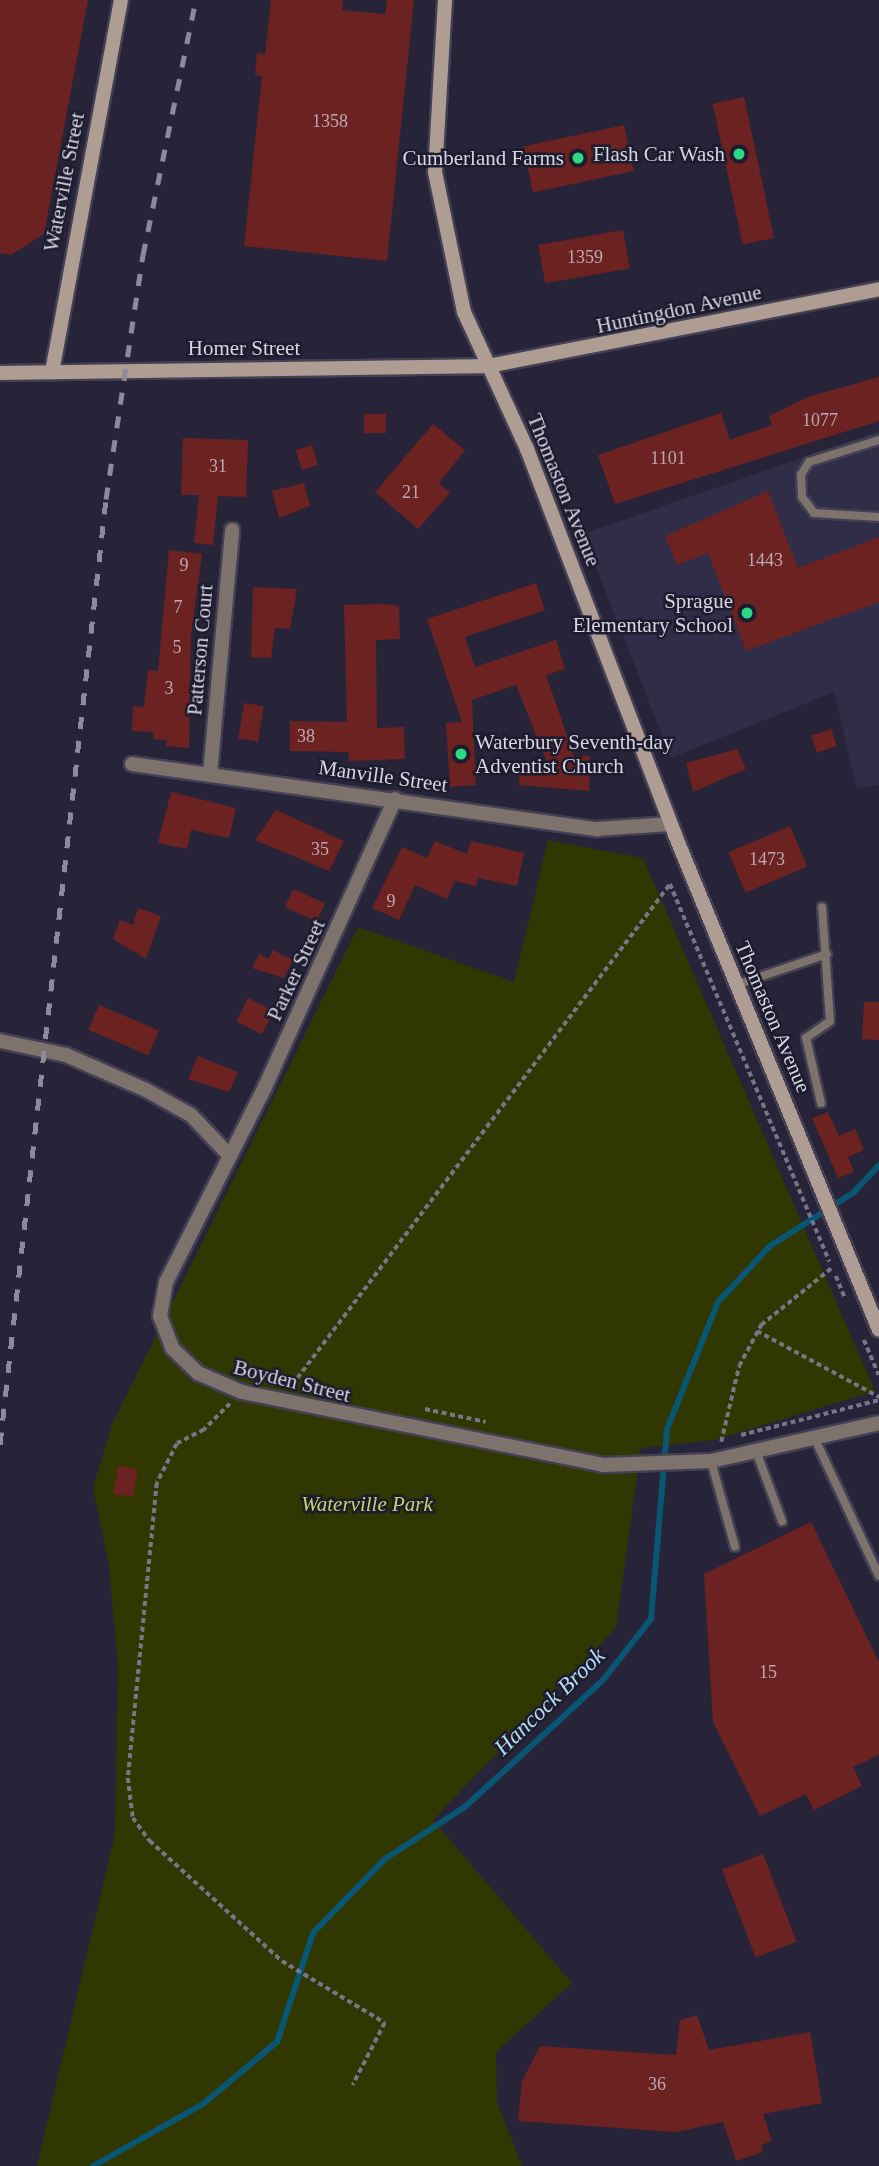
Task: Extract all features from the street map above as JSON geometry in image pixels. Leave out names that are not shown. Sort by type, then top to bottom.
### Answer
[{"type":"main road","name":"Waterville Street","points":[[52,372],[121,0]]},
{"type":"main road","name":"Thomaston Avenue","points":[[445,0],[436,191],[464,312],[527,449],[670,824],[879,1330]]},
{"type":"main road","name":"Huntingdon Avenue","points":[[488,366],[879,289]]},
{"type":"main road","name":"Homer Street","points":[[0,373],[488,366]]},
{"type":"street","name":"Patterson Court","points":[[211,775],[232,530]]},
{"type":"street","name":"Manville Street","points":[[131,764],[597,829],[670,824]]},
{"type":"street","name":"Parker Street","points":[[228,1154],[265,1087],[395,799]]},
{"type":"street","points":[[0,1041],[66,1055],[146,1090],[191,1115],[228,1154]]},
{"type":"street","name":"Boyden Street","points":[[228,1154],[166,1282],[160,1315],[172,1348],[188,1366],[242,1392],[529,1453],[640,1467],[711,1461],[879,1423]]},
{"type":"lane","points":[[879,440],[809,462],[801,475],[802,497],[814,513],[879,517]]},
{"type":"lane","points":[[821,1103],[806,1038],[830,1021],[822,906]]},
{"type":"lane","points":[[736,985],[827,954]]},
{"type":"lane","points":[[814,1437],[879,1576]]},
{"type":"lane","points":[[756,1451],[782,1521]]},
{"type":"lane","points":[[711,1461],[735,1547]]},
{"type":"path","points":[[282,1402],[670,884],[821,1242]]},
{"type":"path","points":[[721,1442],[739,1366],[757,1331],[833,1267]]},
{"type":"path","points":[[757,1331],[879,1398]]},
{"type":"path","points":[[242,1392],[204,1430],[177,1444],[157,1483],[128,1778],[133,1818],[150,1841],[282,1961],[385,2023],[353,2085]]},
{"type":"path","points":[[708,1446],[879,1398]]},
{"type":"shaded area","name":"Sprague Elementary School","points":[[879,431],[879,785],[857,789],[834,692],[671,758],[583,534]]},
{"type":"green space","name":"Waterville Park","points":[[548,840],[643,858],[875,1391],[714,1440],[641,1448],[616,1628],[433,1820],[572,1983],[496,2052],[497,2102],[522,2166],[37,2166],[115,1834],[118,1665],[109,1566],[93,1487],[112,1425],[358,927],[514,982]]},
{"type":"building","points":[[0,0],[88,0],[44,234],[11,255],[0,253]]},
{"type":"building","points":[[271,0],[343,0],[342,10],[385,14],[387,0],[414,0],[387,261],[244,246],[262,76],[255,75],[257,53],[265,54]]},
{"type":"building","name":"Flash Car Wash","points":[[744,97],[774,238],[743,245],[713,104]]},
{"type":"building","name":"Cumberland Farms","points":[[624,125],[634,171],[533,192],[523,146]]},
{"type":"building","points":[[623,230],[630,268],[545,283],[538,245]]},
{"type":"building","points":[[879,377],[879,421],[615,504],[598,455],[721,413],[730,440],[772,425],[769,416],[808,397]]},
{"type":"building","points":[[364,414],[386,414],[386,433],[364,433]]},
{"type":"building","points":[[433,424],[465,450],[439,483],[450,493],[418,529],[375,492]]},
{"type":"building","points":[[183,438],[248,440],[246,497],[218,496],[213,545],[194,543],[199,495],[181,495]]},
{"type":"building","points":[[312,445],[318,465],[302,470],[296,450]]},
{"type":"building","points":[[304,483],[310,506],[279,518],[272,491]]},
{"type":"building","points":[[768,491],[798,568],[879,537],[879,602],[746,651],[708,553],[677,565],[665,536]]},
{"type":"building","points":[[169,550],[202,554],[191,636],[189,748],[166,746],[167,740],[153,739],[153,732],[132,731],[133,706],[144,707],[148,670],[158,671]]},
{"type":"building","points":[[536,583],[545,610],[465,637],[475,667],[556,640],[565,669],[546,675],[574,756],[590,756],[589,791],[519,785],[520,761],[547,762],[516,685],[472,700],[476,785],[450,787],[446,723],[462,722],[427,619]]},
{"type":"building","points":[[253,587],[297,589],[290,629],[275,628],[271,658],[251,657]]},
{"type":"building","points":[[344,605],[399,606],[400,639],[376,640],[377,728],[404,727],[405,759],[349,761],[348,752],[290,751],[290,721],[347,722]]},
{"type":"building","points":[[244,703],[264,706],[258,742],[238,739]]},
{"type":"building","points":[[831,729],[837,746],[817,753],[811,736]]},
{"type":"building","points":[[737,749],[746,769],[693,792],[686,763]]},
{"type":"building","points":[[171,792],[236,808],[229,838],[191,830],[187,849],[158,843]]},
{"type":"building","points":[[276,810],[344,841],[329,871],[255,840]]},
{"type":"building","points":[[790,826],[807,867],[746,893],[728,852]]},
{"type":"building","points":[[435,841],[467,854],[471,841],[524,853],[517,886],[478,878],[476,886],[455,881],[447,899],[415,885],[399,920],[372,908],[402,847],[427,858]]},
{"type":"building","points":[[293,889],[325,903],[317,922],[285,907]]},
{"type":"building","points":[[138,908],[161,916],[146,959],[113,939],[120,920],[133,925]]},
{"type":"building","points":[[273,950],[293,960],[284,978],[252,968],[259,954],[269,959]]},
{"type":"building","points":[[248,998],[274,1011],[262,1034],[236,1021]]},
{"type":"building","points":[[864,1002],[879,1002],[879,1040],[862,1039]]},
{"type":"building","points":[[99,1005],[159,1030],[148,1055],[88,1030]]},
{"type":"building","points":[[198,1056],[238,1072],[229,1092],[188,1079]]},
{"type":"building","points":[[828,1112],[839,1136],[855,1129],[864,1150],[848,1157],[854,1172],[838,1178],[812,1118]]},
{"type":"building","points":[[118,1466],[138,1469],[133,1497],[114,1494]]},
{"type":"building","points":[[811,1522],[879,1662],[879,1755],[853,1767],[862,1786],[814,1810],[806,1794],[760,1816],[713,1722],[704,1574]]},
{"type":"building","points":[[763,1854],[797,1942],[756,1958],[722,1870]]},
{"type":"building","points":[[697,2015],[709,2050],[810,2032],[822,2103],[763,2114],[772,2141],[761,2145],[763,2152],[736,2161],[723,2122],[676,2132],[518,2121],[522,2081],[540,2046],[676,2055],[680,2020]]},
{"type":"waterway","name":"Hancock Brook","points":[[93,2166],[203,2104],[277,2042],[313,1933],[385,1859],[466,1806],[603,1680],[651,1619],[667,1429],[718,1302],[770,1246],[853,1193],[879,1165]]},
{"type":"railway","points":[[0,1444],[106,499],[143,255],[196,0]]},
{"type":"place","name":"Flash Car Wash","points":[[739,154]]},
{"type":"place","name":"Cumberland Farms","points":[[578,158]]},
{"type":"place","name":"Sprague Elementary School","points":[[747,613]]},
{"type":"place","name":"Waterbury Seventh-day Adventist Church","points":[[461,754]]}]
